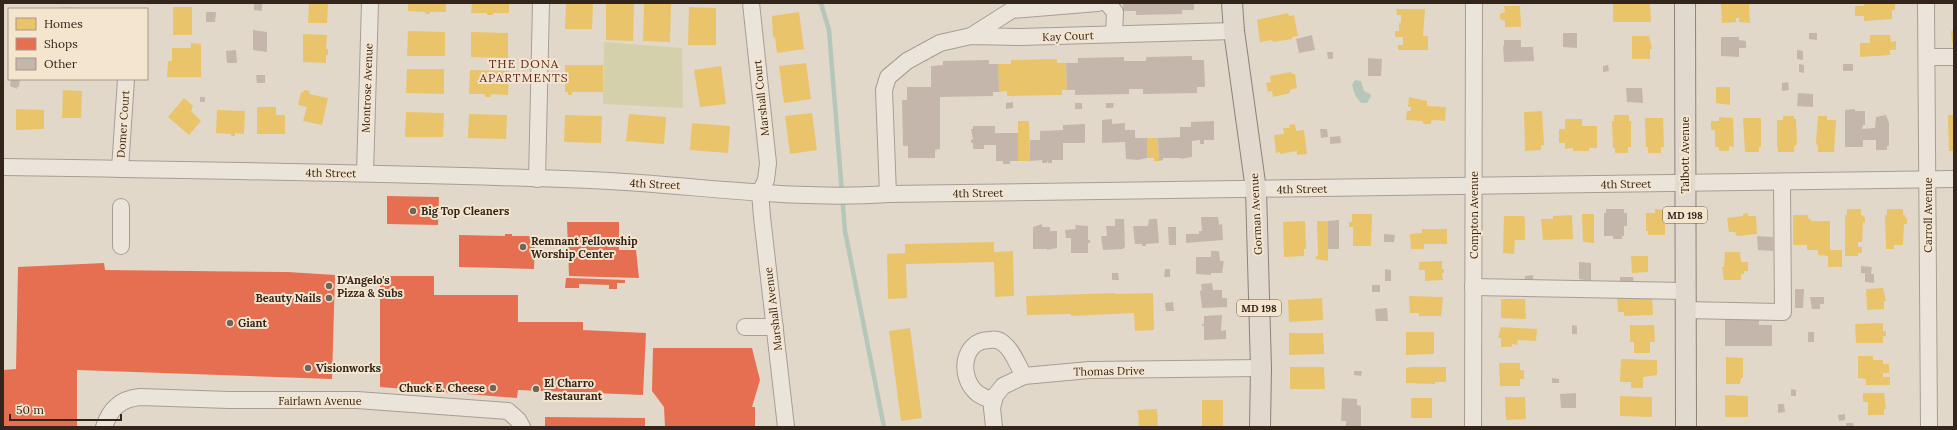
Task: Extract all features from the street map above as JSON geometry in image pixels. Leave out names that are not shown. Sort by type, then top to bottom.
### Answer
[{"type":"main road","name":"Gorman Avenue","points":[[1232,3],[1234,31],[1256,190],[1261,368],[1260,427]]},
{"type":"main road","name":"Talbott Avenue","points":[[1685,3],[1686,427]]},
{"type":"street","name":"Montrose Avenue","points":[[365,173],[370,3]]},
{"type":"street","points":[[537,179],[541,3]]},
{"type":"street","name":"Marshall Court","points":[[751,3],[768,163],[766,180],[760,192]]},
{"type":"street","points":[[971,36],[1012,10],[1098,3]]},
{"type":"street","points":[[1107,3],[1114,12],[1114,34]]},
{"type":"street","name":"Compton Avenue","points":[[1473,427],[1474,3]]},
{"type":"street","name":"Carroll Avenue","points":[[1926,3],[1929,427]]},
{"type":"street","name":"Kay Court","points":[[888,194],[884,90],[888,77],[907,61],[940,43],[971,36],[1234,31]]},
{"type":"street","points":[[1926,57],[1954,57]]},
{"type":"street","name":"Domer Court","points":[[120,169],[126,80]]},
{"type":"street","name":"4th Street","points":[[3,167],[365,173],[537,179],[659,184],[831,197],[888,194],[1954,180]]},
{"type":"street","points":[[1685,310],[1783,312],[1782,182]]},
{"type":"street","name":"Marshall Avenue","points":[[760,192],[786,427]]},
{"type":"street","points":[[121,207],[121,246]]},
{"type":"street","points":[[1474,287],[1685,291]]},
{"type":"street","points":[[745,327],[775,327]]},
{"type":"street","points":[[994,427],[992,415],[993,401],[976,392],[967,380],[964,362],[969,349],[975,343],[986,340],[996,340],[1004,344],[1024,376]]},
{"type":"street","name":"Thomas Drive","points":[[993,401],[1003,386],[1024,376],[1089,370],[1261,368]]},
{"type":"street","name":"Fairlawn Avenue","points":[[104,427],[113,409],[122,401],[140,397],[229,400],[357,400],[508,410],[518,420],[522,427]]},
{"type":"shaded area","points":[[604,42],[682,48],[683,108],[603,104]]},
{"type":"shaded area","points":[[1355,80],[1361,81],[1364,91],[1370,94],[1371,96],[1367,103],[1361,103],[1355,95],[1352,85]]},
{"type":"building: Homes","points":[[309,3],[328,3],[327,23],[308,23]]},
{"type":"building: Homes","points":[[408,3],[446,3],[446,12],[430,12],[430,14],[425,14],[425,12],[408,11]]},
{"type":"building: Homes","points":[[472,3],[509,3],[509,13],[493,13],[493,15],[487,15],[487,13],[471,13]]},
{"type":"building: Homes","points":[[566,3],[593,3],[592,29],[565,29]]},
{"type":"building: Homes","points":[[606,3],[634,3],[633,41],[606,40]]},
{"type":"building: Homes","points":[[644,3],[671,4],[670,42],[643,41]]},
{"type":"building: Homes","points":[[1864,3],[1895,3],[1895,10],[1892,10],[1892,19],[1864,21],[1864,16],[1855,16],[1855,6],[1864,6]]},
{"type":"building: Homes","points":[[1613,4],[1650,4],[1651,22],[1613,22]]},
{"type":"building: Homes","points":[[1721,4],[1749,4],[1750,23],[1739,22],[1739,18],[1736,18],[1736,22],[1722,23]]},
{"type":"building: Homes","points":[[1504,6],[1520,6],[1521,27],[1505,27],[1505,21],[1500,19],[1500,14],[1505,12]]},
{"type":"building: Homes","points":[[173,7],[192,7],[192,35],[173,35]]},
{"type":"building: Homes","points":[[689,7],[716,8],[716,45],[688,45]]},
{"type":"building: Homes","points":[[1396,9],[1425,9],[1423,36],[1428,36],[1428,50],[1398,50],[1398,45],[1403,45],[1403,37],[1395,37],[1395,31],[1399,31],[1399,23],[1401,23],[1401,15],[1397,15]]},
{"type":"building: Homes","points":[[799,12],[804,49],[777,53],[775,37],[773,38],[772,16]]},
{"type":"building: Homes","points":[[1288,13],[1289,16],[1294,15],[1298,36],[1292,37],[1292,39],[1273,42],[1272,40],[1260,42],[1257,20]]},
{"type":"building: Homes","points":[[408,31],[445,32],[445,56],[407,56]]},
{"type":"building: Homes","points":[[1951,31],[1954,31],[1954,43],[1952,43]]},
{"type":"building: Homes","points":[[471,32],[508,33],[508,58],[471,57]]},
{"type":"building: Homes","points":[[303,34],[327,35],[326,49],[328,49],[328,55],[326,55],[326,63],[303,62]]},
{"type":"building: Homes","points":[[1870,35],[1890,35],[1891,42],[1896,41],[1896,50],[1890,50],[1890,55],[1860,57],[1860,43],[1870,43]]},
{"type":"building: Homes","points":[[1632,36],[1649,36],[1652,49],[1650,49],[1650,59],[1632,59]]},
{"type":"building: Homes","points":[[191,43],[201,44],[201,77],[167,77],[168,61],[172,61],[172,48],[191,48]]},
{"type":"building: Homes","points":[[1057,59],[1057,63],[1066,63],[1067,90],[1062,90],[1062,95],[1007,96],[1007,91],[999,92],[998,64],[1011,64],[1011,60]]},
{"type":"building: Homes","points":[[806,63],[811,99],[784,103],[779,66]]},
{"type":"building: Homes","points":[[565,65],[603,65],[603,92],[572,92],[572,95],[568,95],[568,92],[565,92]]},
{"type":"building: Homes","points":[[721,66],[726,104],[700,107],[694,70]]},
{"type":"building: Homes","points":[[407,69],[444,69],[444,94],[406,93]]},
{"type":"building: Homes","points":[[470,70],[509,71],[508,95],[491,94],[491,97],[485,97],[485,94],[469,94]]},
{"type":"building: Homes","points":[[1291,72],[1292,74],[1295,74],[1297,88],[1290,90],[1290,93],[1273,97],[1272,91],[1268,92],[1266,83],[1271,82],[1270,76]]},
{"type":"building: Homes","points":[[1716,87],[1730,87],[1730,105],[1716,103]]},
{"type":"building: Homes","points":[[63,90],[82,91],[81,118],[62,118]]},
{"type":"building: Homes","points":[[304,90],[310,91],[309,94],[328,98],[322,125],[303,121],[307,107],[298,105],[301,92],[303,93]]},
{"type":"building: Homes","points":[[1409,97],[1427,101],[1427,106],[1446,107],[1445,121],[1434,120],[1431,121],[1431,124],[1424,124],[1422,121],[1406,120],[1407,111],[1411,111],[1411,107],[1408,107]]},
{"type":"building: Homes","points":[[184,98],[193,106],[191,111],[201,121],[189,135],[168,117]]},
{"type":"building: Homes","points":[[257,107],[276,107],[276,115],[285,115],[285,134],[257,134]]},
{"type":"building: Homes","points":[[16,109],[44,110],[44,129],[16,130]]},
{"type":"building: Homes","points":[[217,110],[245,111],[244,134],[235,133],[235,136],[231,136],[231,134],[216,133]]},
{"type":"building: Homes","points":[[1542,111],[1544,145],[1541,145],[1541,150],[1525,151],[1524,112]]},
{"type":"building: Homes","points":[[406,112],[444,113],[443,137],[405,137]]},
{"type":"building: Homes","points":[[812,113],[817,150],[790,154],[785,116]]},
{"type":"building: Homes","points":[[469,114],[507,115],[506,139],[468,138]]},
{"type":"building: Homes","points":[[629,114],[666,117],[664,144],[626,141]]},
{"type":"building: Homes","points":[[565,115],[602,116],[601,143],[564,142]]},
{"type":"building: Homes","points":[[1614,115],[1629,115],[1629,121],[1631,121],[1631,147],[1628,147],[1628,153],[1615,153],[1615,148],[1613,148],[1612,121],[1614,121]]},
{"type":"building: Homes","points":[[1948,115],[1954,115],[1954,151],[1949,151]]},
{"type":"building: Homes","points":[[1783,116],[1794,116],[1794,119],[1796,119],[1797,144],[1794,147],[1794,152],[1778,152],[1777,120],[1783,120]]},
{"type":"building: Homes","points":[[1818,116],[1827,116],[1827,120],[1836,120],[1834,152],[1818,152],[1816,143]]},
{"type":"building: Homes","points":[[1719,117],[1733,118],[1734,147],[1729,146],[1729,151],[1719,151],[1719,147],[1715,147],[1715,130],[1711,130],[1711,121],[1719,121]]},
{"type":"building: Homes","points":[[1645,118],[1663,118],[1664,147],[1661,147],[1661,153],[1648,153],[1648,147],[1646,147]]},
{"type":"building: Homes","points":[[1743,118],[1761,118],[1761,147],[1759,147],[1759,152],[1745,152]]},
{"type":"building: Homes","points":[[1565,119],[1582,119],[1582,126],[1597,126],[1597,148],[1589,148],[1589,151],[1573,151],[1573,148],[1565,149],[1565,143],[1559,143],[1559,129],[1565,129]]},
{"type":"building: Homes","points":[[1018,121],[1029,121],[1030,161],[1018,161]]},
{"type":"building: Homes","points":[[692,123],[730,126],[728,153],[690,150]]},
{"type":"building: Homes","points":[[1295,124],[1296,131],[1304,130],[1307,154],[1297,155],[1297,151],[1280,154],[1280,152],[1276,153],[1274,135],[1284,134],[1283,128],[1290,128],[1289,125]]},
{"type":"building: Homes","points":[[1147,138],[1158,138],[1159,161],[1154,161],[1154,158],[1147,158]]},
{"type":"building: Homes","points":[[1655,209],[1665,210],[1665,235],[1648,235],[1648,231],[1646,231],[1646,213],[1655,213]]},
{"type":"building: Homes","points":[[1847,209],[1861,209],[1861,215],[1865,217],[1865,223],[1863,222],[1862,242],[1858,242],[1858,247],[1862,247],[1862,253],[1858,253],[1858,256],[1845,256],[1845,215],[1847,215]]},
{"type":"building: Homes","points":[[1887,209],[1903,209],[1903,215],[1907,218],[1907,224],[1904,224],[1903,245],[1894,245],[1894,249],[1886,249],[1885,215],[1887,215]]},
{"type":"building: Homes","points":[[1748,213],[1748,216],[1756,216],[1757,234],[1737,236],[1735,232],[1729,232],[1727,218],[1743,216],[1743,214]]},
{"type":"building: Homes","points":[[1352,214],[1372,214],[1371,246],[1353,246],[1353,227],[1349,227],[1349,222],[1352,222]]},
{"type":"building: Homes","points":[[1582,214],[1594,214],[1594,243],[1583,242]]},
{"type":"building: Homes","points":[[1572,215],[1573,239],[1543,240],[1541,219],[1553,219],[1553,216]]},
{"type":"building: Homes","points":[[1793,215],[1808,215],[1808,218],[1812,221],[1830,221],[1830,250],[1842,250],[1842,267],[1828,267],[1828,256],[1818,255],[1818,250],[1807,250],[1807,245],[1793,245]]},
{"type":"building: Homes","points":[[1504,216],[1524,216],[1525,219],[1525,240],[1515,240],[1514,254],[1503,253]]},
{"type":"building: Homes","points":[[1305,221],[1306,249],[1304,249],[1304,256],[1284,257],[1283,222]]},
{"type":"building: Homes","points":[[1317,221],[1328,221],[1328,261],[1316,259],[1316,256],[1318,256]]},
{"type":"building: Homes","points":[[1422,229],[1447,229],[1447,244],[1424,244],[1424,249],[1411,249],[1410,234],[1422,233]]},
{"type":"building: Homes","points":[[994,242],[994,252],[1013,251],[1014,296],[995,297],[994,262],[906,264],[907,298],[888,299],[887,254],[905,253],[905,244]]},
{"type":"building: Homes","points":[[1725,252],[1740,252],[1741,262],[1748,262],[1748,271],[1744,271],[1744,274],[1741,274],[1741,280],[1724,280],[1722,267],[1724,267]]},
{"type":"building: Homes","points":[[1631,256],[1648,256],[1648,272],[1632,273]]},
{"type":"building: Homes","points":[[1442,261],[1442,269],[1444,269],[1444,273],[1442,273],[1443,280],[1425,281],[1425,270],[1419,270],[1419,262]]},
{"type":"building: Homes","points":[[1883,288],[1886,301],[1884,301],[1884,309],[1867,310],[1866,289]]},
{"type":"building: Homes","points":[[1153,293],[1154,330],[1135,331],[1134,313],[1071,316],[1071,314],[1027,315],[1026,296]]},
{"type":"building: Homes","points":[[1409,296],[1443,297],[1441,316],[1419,316],[1419,313],[1410,313]]},
{"type":"building: Homes","points":[[1617,296],[1652,296],[1653,315],[1624,316],[1624,312],[1618,312]]},
{"type":"building: Homes","points":[[1322,298],[1323,320],[1289,322],[1288,300]]},
{"type":"building: Homes","points":[[1501,299],[1525,299],[1526,319],[1501,318]]},
{"type":"building: Homes","points":[[1883,323],[1883,331],[1886,331],[1886,336],[1883,336],[1883,343],[1856,343],[1855,324]]},
{"type":"building: Homes","points":[[1630,325],[1654,325],[1655,342],[1650,342],[1650,353],[1634,353],[1634,342],[1630,342]]},
{"type":"building: Homes","points":[[1501,327],[1537,329],[1536,341],[1518,340],[1517,345],[1512,344],[1512,347],[1501,347],[1501,338],[1498,338]]},
{"type":"building: Homes","points":[[910,328],[922,418],[901,421],[889,331]]},
{"type":"building: Homes","points":[[1406,332],[1434,332],[1434,354],[1406,355]]},
{"type":"building: Homes","points":[[1289,333],[1323,333],[1324,354],[1289,355]]},
{"type":"building: Homes","points":[[1858,356],[1873,356],[1873,360],[1883,360],[1883,364],[1889,364],[1889,373],[1883,373],[1883,377],[1890,377],[1890,385],[1866,385],[1866,379],[1858,378]]},
{"type":"building: Homes","points":[[1726,357],[1743,358],[1743,378],[1741,378],[1740,384],[1726,384]]},
{"type":"building: Homes","points":[[1621,359],[1657,360],[1657,375],[1643,377],[1643,388],[1631,388],[1631,382],[1620,382]]},
{"type":"building: Homes","points":[[1499,363],[1520,363],[1520,370],[1524,370],[1524,379],[1520,379],[1520,386],[1500,386]]},
{"type":"building: Homes","points":[[1290,367],[1324,367],[1325,389],[1290,389]]},
{"type":"building: Homes","points":[[1446,367],[1446,382],[1435,382],[1435,384],[1406,383],[1406,368]]},
{"type":"building: Homes","points":[[1863,393],[1884,393],[1886,409],[1884,409],[1884,415],[1868,415],[1868,402],[1863,402]]},
{"type":"building: Homes","points":[[1725,395],[1748,396],[1748,417],[1725,417]]},
{"type":"building: Homes","points":[[1620,396],[1652,397],[1652,417],[1620,416]]},
{"type":"building: Homes","points":[[1505,397],[1525,397],[1526,419],[1506,420]]},
{"type":"building: Homes","points":[[1411,398],[1432,398],[1432,418],[1411,418]]},
{"type":"building: Homes","points":[[1202,400],[1223,400],[1223,427],[1202,427]]},
{"type":"building: Homes","points":[[1157,409],[1158,427],[1139,427],[1138,410]]},
{"type":"building: Shops","name":"Big Top Cleaners","points":[[387,196],[439,197],[438,225],[387,224]]},
{"type":"building: Shops","points":[[567,222],[619,222],[619,250],[636,250],[639,278],[569,276]]},
{"type":"building: Shops","points":[[505,234],[512,234],[512,236],[535,236],[534,269],[459,267],[459,235],[505,236]]},
{"type":"building: Shops","points":[[104,263],[105,270],[288,272],[335,275],[332,379],[77,370],[77,427],[3,427],[3,370],[16,369],[18,267]]},
{"type":"building: Shops","points":[[380,276],[434,276],[434,295],[518,295],[518,322],[583,322],[583,330],[646,333],[643,395],[518,390],[517,398],[380,387]]},
{"type":"building: Shops","points":[[566,278],[625,280],[625,283],[617,283],[617,289],[609,289],[609,285],[579,284],[579,288],[565,288]]},
{"type":"building: Shops","points":[[653,348],[752,348],[760,380],[752,407],[755,407],[755,427],[665,427],[664,407],[652,391]]},
{"type":"building: Shops","points":[[545,417],[645,418],[645,427],[545,427]]},
{"type":"building: Other","points":[[254,3],[262,3],[262,11],[254,10]]},
{"type":"building: Other","points":[[1123,3],[1194,3],[1194,10],[1182,10],[1182,14],[1136,15],[1136,11],[1123,11]]},
{"type":"building: Other","points":[[206,12],[216,12],[215,22],[206,22]]},
{"type":"building: Other","points":[[253,30],[267,32],[267,52],[253,50]]},
{"type":"building: Other","points":[[1563,33],[1577,33],[1577,48],[1563,47]]},
{"type":"building: Other","points":[[1809,33],[1817,33],[1817,40],[1809,39]]},
{"type":"building: Other","points":[[1312,35],[1315,50],[1299,53],[1296,39]]},
{"type":"building: Other","points":[[1721,37],[1739,37],[1739,40],[1746,41],[1746,48],[1739,48],[1739,57],[1721,56]]},
{"type":"building: Other","points":[[1504,40],[1521,40],[1521,47],[1533,47],[1534,61],[1504,62]]},
{"type":"building: Other","points":[[236,50],[237,63],[227,63],[226,51]]},
{"type":"building: Other","points":[[1797,50],[1803,51],[1803,60],[1797,59]]},
{"type":"building: Other","points":[[1327,52],[1333,52],[1333,59],[1328,59]]},
{"type":"building: Other","points":[[1192,56],[1192,60],[1204,60],[1205,87],[1197,87],[1197,93],[1143,94],[1143,89],[1129,89],[1129,94],[1075,95],[1075,90],[1067,90],[1066,63],[1078,63],[1078,58],[1124,57],[1124,61],[1146,61],[1146,57]]},
{"type":"building: Other","points":[[1368,58],[1382,59],[1381,76],[1368,76]]},
{"type":"building: Other","points":[[989,60],[989,64],[998,64],[999,92],[993,92],[993,96],[940,97],[940,149],[935,150],[935,158],[908,158],[908,146],[903,146],[902,100],[907,100],[907,87],[931,87],[931,66],[943,65],[943,61]]},
{"type":"building: Other","points":[[1799,64],[1804,65],[1804,73],[1799,72]]},
{"type":"building: Other","points":[[1843,64],[1853,64],[1853,71],[1843,71]]},
{"type":"building: Other","points":[[1608,65],[1609,71],[1603,72],[1603,66]]},
{"type":"building: Other","points":[[256,75],[265,75],[265,83],[257,83]]},
{"type":"building: Other","points":[[11,80],[20,80],[19,87],[17,87],[17,89],[10,86]]},
{"type":"building: Other","points":[[1788,82],[1789,90],[1782,91],[1782,83]]},
{"type":"building: Other","points":[[1626,88],[1642,88],[1643,103],[1627,102]]},
{"type":"building: Other","points":[[1798,93],[1813,94],[1813,107],[1797,106]]},
{"type":"building: Other","points":[[200,97],[205,97],[205,102],[200,102]]},
{"type":"building: Other","points":[[1013,102],[1013,108],[1006,109],[1006,103]]},
{"type":"building: Other","points":[[1075,103],[1082,103],[1082,109],[1075,109]]},
{"type":"building: Other","points":[[1106,103],[1114,103],[1113,108],[1106,108]]},
{"type":"building: Other","points":[[1855,109],[1855,111],[1865,111],[1865,125],[1863,125],[1862,129],[1875,128],[1876,117],[1886,115],[1889,123],[1889,146],[1887,146],[1887,150],[1876,150],[1876,140],[1863,140],[1863,147],[1845,147],[1845,110]]},
{"type":"building: Other","points":[[1112,119],[1112,124],[1125,123],[1125,130],[1135,130],[1135,138],[1147,138],[1147,158],[1138,160],[1126,159],[1125,142],[1102,143],[1102,120]]},
{"type":"building: Other","points":[[1214,121],[1214,140],[1204,140],[1204,144],[1200,144],[1200,140],[1192,141],[1192,157],[1181,159],[1163,158],[1163,160],[1159,161],[1158,138],[1180,137],[1180,127],[1191,127],[1191,122]]},
{"type":"building: Other","points":[[1085,124],[1085,143],[1063,143],[1063,160],[1052,160],[1052,163],[1048,163],[1048,160],[1047,163],[1042,163],[1042,160],[1030,161],[1030,140],[1040,140],[1040,131],[1063,130],[1063,125]]},
{"type":"building: Other","points":[[973,126],[995,126],[995,133],[1018,133],[1018,161],[1010,161],[1010,164],[1003,164],[1003,161],[996,161],[996,145],[984,145],[984,149],[973,149],[973,143],[971,143],[971,140],[973,139],[971,129],[973,129]]},
{"type":"building: Other","points":[[1320,129],[1327,129],[1328,137],[1321,138]]},
{"type":"building: Other","points":[[1340,136],[1341,143],[1330,144],[1330,137]]},
{"type":"building: Other","points":[[1606,209],[1624,209],[1624,213],[1627,213],[1627,226],[1624,226],[1624,236],[1622,236],[1622,239],[1613,239],[1613,236],[1604,236],[1604,213],[1606,213]]},
{"type":"building: Other","points":[[1201,217],[1218,217],[1219,225],[1222,224],[1223,240],[1186,243],[1186,234],[1199,234],[1199,231],[1202,231]]},
{"type":"building: Other","points":[[1115,219],[1124,219],[1125,247],[1123,249],[1103,250],[1101,236],[1107,236],[1106,226],[1115,226]]},
{"type":"building: Other","points":[[1149,219],[1157,219],[1159,243],[1146,244],[1146,246],[1142,246],[1142,244],[1135,244],[1133,226],[1148,226]]},
{"type":"building: Other","points":[[1339,220],[1339,249],[1328,249],[1328,221]]},
{"type":"building: Other","points":[[1042,224],[1042,227],[1050,227],[1050,231],[1057,231],[1057,248],[1047,250],[1033,249],[1033,227]]},
{"type":"building: Other","points":[[1075,225],[1088,226],[1088,240],[1090,240],[1090,243],[1088,243],[1088,253],[1071,253],[1071,238],[1066,238],[1065,230],[1076,229]]},
{"type":"building: Other","points":[[1168,227],[1176,227],[1176,245],[1169,245]]},
{"type":"building: Other","points":[[1384,234],[1395,235],[1394,242],[1384,242]]},
{"type":"building: Other","points":[[1757,236],[1773,237],[1773,251],[1758,250]]},
{"type":"building: Other","points":[[1211,251],[1219,251],[1220,261],[1224,261],[1222,273],[1211,273],[1211,275],[1196,274],[1196,257],[1211,257]]},
{"type":"building: Other","points":[[1579,262],[1591,263],[1591,281],[1579,279]]},
{"type":"building: Other","points":[[1861,266],[1872,267],[1871,274],[1874,274],[1874,283],[1865,282],[1865,274],[1870,274],[1861,273]]},
{"type":"building: Other","points":[[1165,269],[1170,269],[1170,277],[1164,277]]},
{"type":"building: Other","points":[[1385,269],[1391,270],[1391,281],[1385,281]]},
{"type":"building: Other","points":[[1112,273],[1118,273],[1119,280],[1112,280]]},
{"type":"building: Other","points":[[1533,275],[1533,284],[1525,284],[1525,276]]},
{"type":"building: Other","points":[[1620,277],[1633,277],[1634,284],[1620,285]]},
{"type":"building: Other","points":[[1212,283],[1213,290],[1222,290],[1222,298],[1227,298],[1227,307],[1202,308],[1200,291],[1202,290],[1201,284]]},
{"type":"building: Other","points":[[1372,285],[1380,285],[1380,292],[1372,292]]},
{"type":"building: Other","points":[[1795,289],[1804,289],[1803,308],[1795,308]]},
{"type":"building: Other","points":[[1810,297],[1824,297],[1824,304],[1820,304],[1820,309],[1812,309]]},
{"type":"building: Other","points":[[1173,302],[1174,311],[1166,311],[1165,303]]},
{"type":"building: Other","points":[[1387,308],[1388,321],[1376,321],[1375,309]]},
{"type":"building: Other","points":[[1222,315],[1221,331],[1226,330],[1226,339],[1204,340],[1204,326],[1202,326],[1202,324],[1204,324],[1204,316]]},
{"type":"building: Other","points":[[1759,318],[1759,325],[1772,325],[1772,346],[1725,346],[1725,319]]},
{"type":"building: Other","points":[[1572,325],[1577,326],[1577,334],[1572,334]]},
{"type":"building: Other","points":[[1808,332],[1814,332],[1814,342],[1808,342]]},
{"type":"building: Other","points":[[1354,371],[1362,371],[1361,376],[1354,375]]},
{"type":"building: Other","points":[[1552,378],[1559,379],[1559,383],[1552,383]]},
{"type":"building: Other","points":[[1791,389],[1796,390],[1796,396],[1791,396]]},
{"type":"building: Other","points":[[1576,393],[1576,408],[1561,408],[1560,394]]},
{"type":"building: Other","points":[[1342,398],[1357,399],[1357,405],[1361,406],[1361,427],[1346,427],[1346,421],[1341,421]]},
{"type":"building: Other","points":[[1778,404],[1784,404],[1785,412],[1778,413]]},
{"type":"building: Other","points":[[1845,414],[1845,420],[1839,421],[1838,415]]},
{"type":"building: Other","points":[[1846,423],[1853,423],[1854,427],[1846,427]]},
{"type":"waterway","points":[[821,3],[829,30],[845,231],[884,427]]},
{"type":"place","name":"Big Top Cleaners","points":[[413,211]]},
{"type":"place","name":"Remnant Fellowship Worship Center","points":[[523,247]]},
{"type":"place","name":"D'Angelo's Pizza & Subs","points":[[329,286]]},
{"type":"place","name":"Beauty Nails","points":[[329,298]]},
{"type":"place","name":"Giant","points":[[230,323]]},
{"type":"place","name":"Visionworks","points":[[308,368]]},
{"type":"place","name":"Chuck E. Cheese","points":[[493,388]]},
{"type":"place","name":"El Charro Restaurant","points":[[536,389]]},
{"type":"district","name":"THE DONA APARTMENTS","points":[[524,71]]}]
